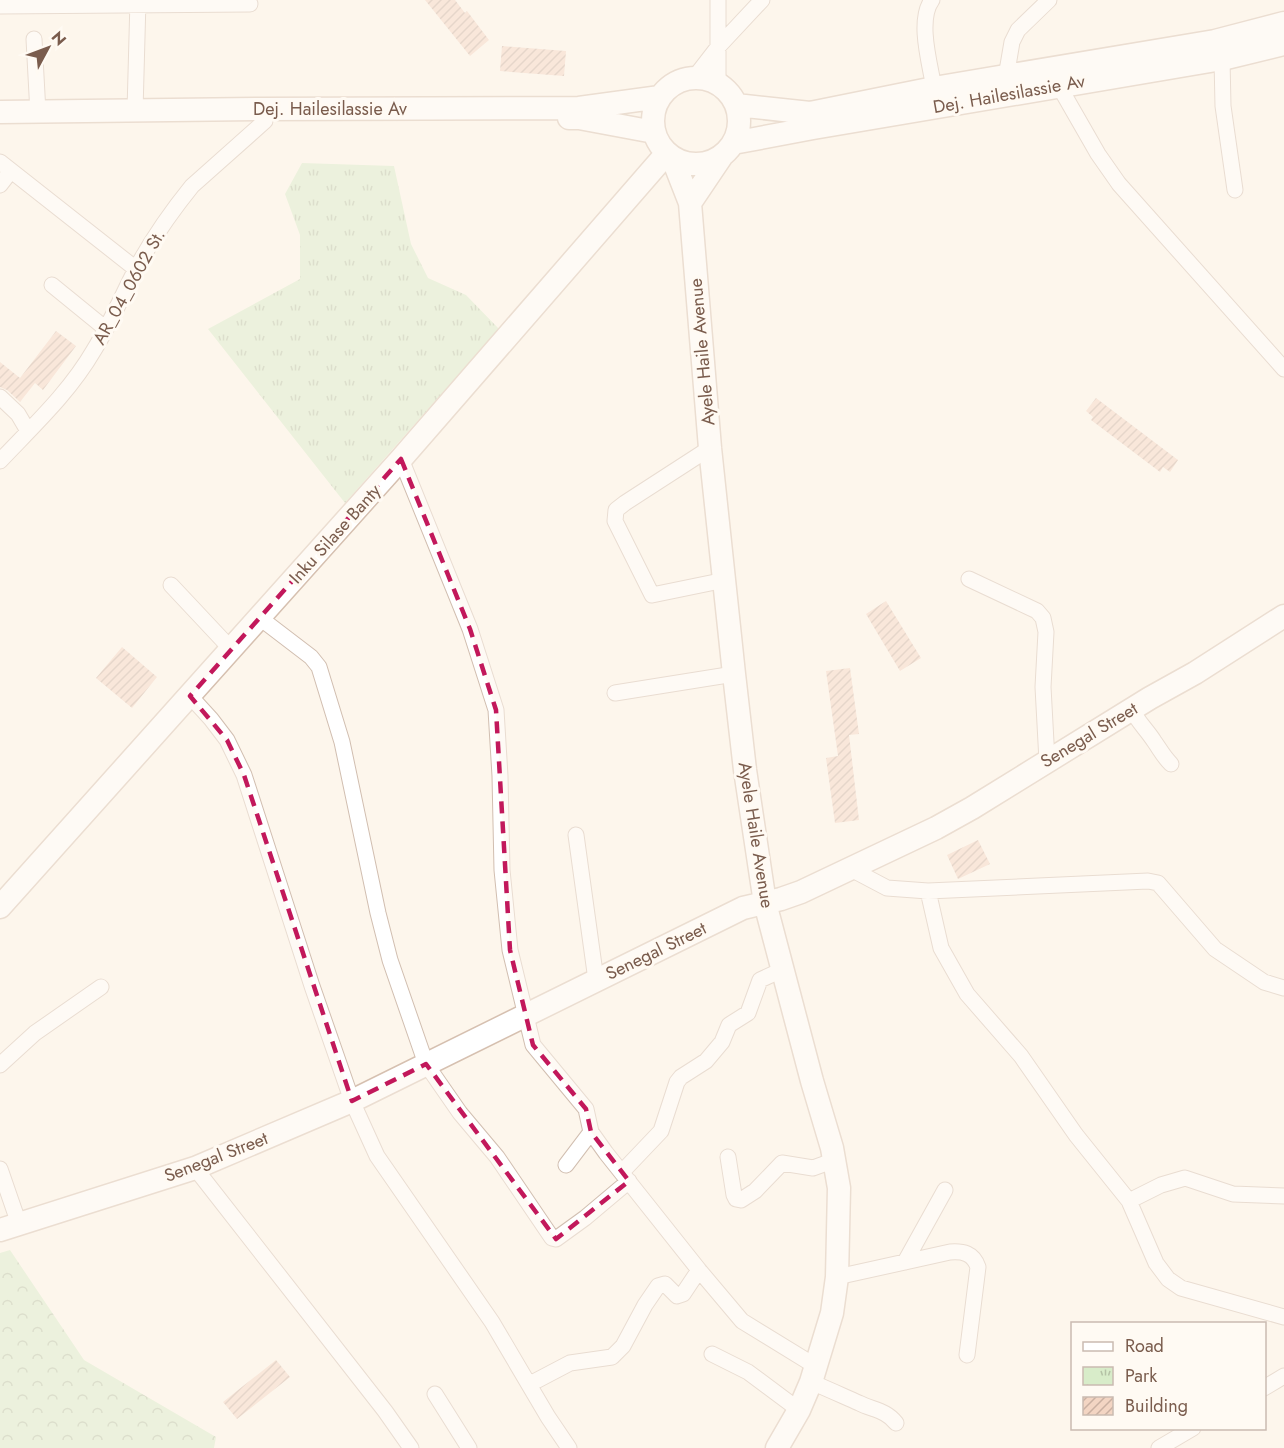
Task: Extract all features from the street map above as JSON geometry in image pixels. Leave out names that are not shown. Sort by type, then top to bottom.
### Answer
[{"type":"main road","name":"Dej. Hailesilassie Av","points":[[736,105],[810,113],[934,88],[1215,41],[1284,23]]},
{"type":"main road","name":"Dej. Hailesilassie Av","points":[[667,156],[683,163],[697,165],[707,163],[727,150],[813,128],[1222,59],[1284,44]]},
{"type":"main road","name":"Dej. Hailesilassie Av","points":[[0,112],[579,108],[660,97],[673,84],[694,78]]},
{"type":"main road","points":[[690,203],[727,150],[739,123],[736,105],[729,94],[718,84],[706,79],[694,78]]},
{"type":"main road","points":[[660,97],[653,114],[654,132],[667,156]]},
{"type":"main road","name":"Dej. Hailesilassie Av","points":[[0,122],[579,118],[654,132]]},
{"type":"main road","name":"Ayele Haile Avenue","points":[[667,156],[690,203],[711,448],[734,674],[745,770],[765,903],[835,1160],[839,1188],[837,1276],[832,1313],[814,1375],[799,1410],[777,1448]]},
{"type":"main road","name":"Inku Silase Banty","points":[[0,907],[232,650],[667,156]]},
{"type":"main road","name":"Senegal Street","points":[[10,1227],[195,1168],[351,1101],[743,908],[801,892],[851,869],[954,818],[1195,673],[1284,616]]},
{"type":"street","points":[[718,0],[718,84]]},
{"type":"street","points":[[694,78],[718,47],[762,0]]},
{"type":"street","points":[[932,0],[924,20],[934,88]]},
{"type":"street","points":[[1006,77],[1012,42],[1018,30],[1048,0]]},
{"type":"street","points":[[0,6],[138,2],[249,3]]},
{"type":"street","points":[[135,111],[138,2]]},
{"type":"street","points":[[34,39],[38,113]]},
{"type":"street","points":[[1222,59],[1222,106],[1235,190]]},
{"type":"street","points":[[1059,86],[1098,154],[1119,184],[1284,369]]},
{"type":"street","name":"AR_04_0602 St.","points":[[0,462],[70,387],[106,329],[159,229],[192,186],[265,121]]},
{"type":"street","points":[[0,186],[5,167],[136,269]]},
{"type":"street","points":[[52,285],[106,329]]},
{"type":"street","points":[[0,397],[18,414],[28,431]]},
{"type":"street","points":[[711,448],[625,503],[616,510],[615,521],[652,595],[725,580]]},
{"type":"street","points":[[401,459],[470,629],[496,710],[503,881],[510,950],[533,1045],[586,1109],[591,1132],[699,1270],[747,1325],[814,1375],[862,1405],[880,1410],[891,1417],[896,1424]]},
{"type":"street","points":[[969,579],[1036,611],[1043,618],[1046,632],[1043,687],[1047,761]]},
{"type":"street","points":[[171,585],[232,650]]},
{"type":"street","points":[[260,618],[311,657],[320,667],[342,742],[388,951],[426,1065],[460,1113],[497,1157],[552,1238],[556,1239],[585,1218],[625,1176],[661,1131],[677,1082],[706,1061],[722,1042],[729,1025],[748,1013],[760,980],[784,969]]},
{"type":"street","points":[[615,693],[734,674]]},
{"type":"street","points":[[190,696],[211,718],[227,741],[244,775],[351,1101],[377,1156],[492,1322],[569,1448]]},
{"type":"street","points":[[1132,710],[1155,741],[1161,754],[1172,764]]},
{"type":"street","points":[[576,834],[596,980]]},
{"type":"street","points":[[851,869],[887,888],[928,891],[1148,881],[1158,883],[1215,949],[1264,982],[1284,988]]},
{"type":"street","points":[[928,891],[941,948],[967,994],[1021,1056],[1076,1136],[1129,1201],[1156,1263],[1168,1279],[1181,1288],[1284,1317]]},
{"type":"street","points":[[0,1065],[35,1033],[100,987]]},
{"type":"street","points":[[566,1165],[591,1132]]},
{"type":"street","points":[[728,1157],[734,1195],[736,1199],[741,1200],[755,1191],[782,1163],[813,1168],[835,1160]]},
{"type":"street","points":[[195,1168],[386,1411],[411,1448]]},
{"type":"street","points":[[0,1169],[10,1227]]},
{"type":"street","points":[[1129,1201],[1161,1185],[1185,1178],[1233,1194],[1284,1196]]},
{"type":"street","points":[[905,1262],[945,1190]]},
{"type":"street","points":[[837,1276],[959,1252],[969,1254],[978,1267],[967,1355]]},
{"type":"street","points":[[531,1384],[570,1364],[612,1357],[623,1346],[658,1286],[664,1284],[680,1296],[699,1270]]},
{"type":"street","points":[[712,1354],[748,1372],[799,1410]]},
{"type":"street","points":[[1266,1387],[1284,1376]]},
{"type":"street","points":[[435,1394],[469,1448]]},
{"type":"street","points":[[1159,1448],[1190,1430]]},
{"type":"highlighted area","points":[[401,459],[470,629],[496,710],[510,950],[533,1045],[586,1109],[591,1132],[629,1181],[556,1239],[426,1064],[352,1101],[244,775],[227,740],[190,696]]},
{"type":"green space","points":[[302,163],[394,166],[411,244],[428,278],[466,295],[499,329],[345,503],[208,329],[300,279],[300,235],[285,194]]},
{"type":"green space","points":[[10,1250],[84,1360],[216,1437],[214,1448],[0,1448],[0,1253]]},
{"type":"building","points":[[425,0],[455,0],[465,13],[467,11],[489,40],[470,56]]},
{"type":"building","points":[[502,46],[566,51],[564,76],[500,71]]},
{"type":"building","points":[[56,331],[76,346],[43,390],[35,383],[20,402],[0,387],[0,362],[20,378]]},
{"type":"building","points":[[1096,398],[1178,460],[1170,472],[1163,467],[1160,472],[1091,420],[1093,417],[1086,411]]},
{"type":"building","points":[[886,601],[921,658],[900,671],[866,614]]},
{"type":"building","points":[[122,647],[157,677],[132,708],[96,678]]},
{"type":"building","points":[[850,668],[859,734],[849,735],[859,820],[835,823],[826,758],[838,756],[826,671]]},
{"type":"building","points":[[978,840],[990,864],[958,879],[947,855]]},
{"type":"building","points":[[276,1360],[290,1377],[237,1419],[223,1402]]}]
